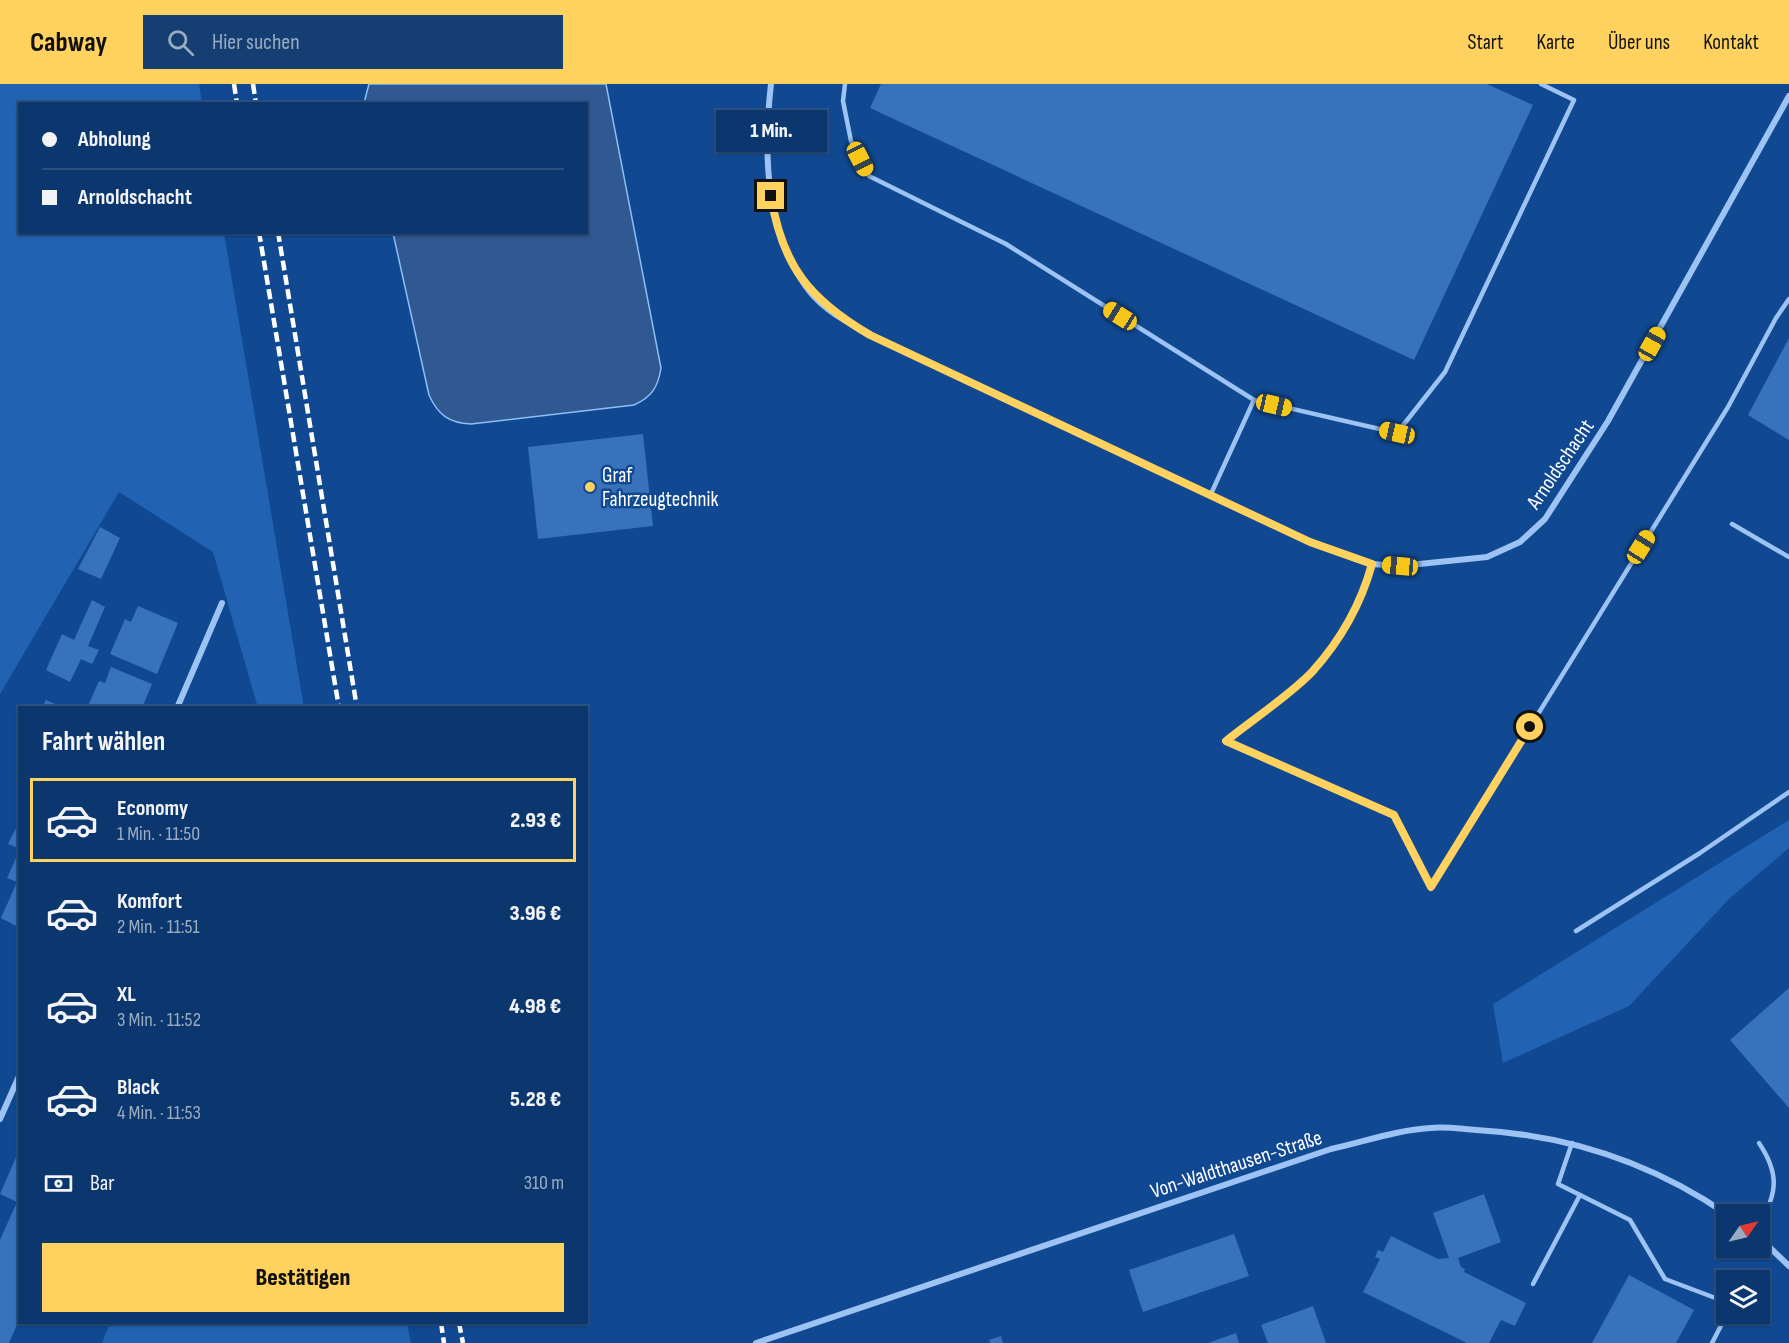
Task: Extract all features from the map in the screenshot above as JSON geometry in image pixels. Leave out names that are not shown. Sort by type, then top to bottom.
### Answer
[{"type":"street","name":"Arnoldschacht","points":[[771,84],[768,175],[775,218],[790,260],[811,293],[839,317],[870,335],[1310,542],[1372,564],[1410,566],[1487,557],[1520,542],[1545,519],[1614,412],[1789,96]]},
{"type":"street","points":[[178,706],[222,603]]},
{"type":"street","points":[[0,1119],[18,1078]]},
{"type":"street","name":"Von-Waldthausen-Straße","points":[[756,1343],[1331,1149],[1430,1128],[1524,1133],[1572,1143],[1618,1158],[1695,1192],[1716,1207]]},
{"type":"street","points":[[1770,1248],[1789,1266]]},
{"type":"lane","points":[[845,84],[843,101],[851,141],[869,176],[1006,244],[1254,400],[1397,433],[1445,372],[1574,100],[1541,84]]},
{"type":"lane","points":[[1372,564],[1364,595],[1340,636],[1311,672],[1226,741],[1394,815],[1431,887],[1728,407],[1776,318],[1789,299]]},
{"type":"lane","points":[[1210,496],[1254,400]]},
{"type":"lane","points":[[1732,524],[1789,557]]},
{"type":"lane","points":[[1576,932],[1700,853],[1789,792]]},
{"type":"lane","points":[[1572,1143],[1558,1185],[1630,1220],[1665,1279],[1716,1298]]},
{"type":"lane","points":[[1759,1143],[1772,1162],[1774,1183],[1770,1206]]},
{"type":"lane","points":[[1533,1284],[1580,1196]]},
{"type":"lane","points":[[1712,1343],[1722,1324]]},
{"type":"shaded area","points":[[0,84],[199,84],[202,102],[18,102],[18,234],[224,234],[304,706],[257,706],[213,552],[119,492],[0,694]]},
{"type":"shaded area","points":[[369,84],[606,84],[661,368],[656,386],[650,395],[634,405],[471,424],[450,420],[440,413],[429,395],[393,234],[588,234],[588,102],[364,102]]},
{"type":"shaded area","points":[[1789,820],[1789,848],[1729,899],[1629,1006],[1503,1063],[1493,1004]]},
{"type":"shaded area","points":[[110,1324],[407,1324],[411,1343],[102,1343]]},
{"type":"building","points":[[881,84],[1487,84],[1533,105],[1414,360],[870,108]]},
{"type":"building","points":[[1789,338],[1789,440],[1748,415]]},
{"type":"building","name":"Graf Fahrzeugtechnik","points":[[643,434],[653,526],[538,539],[528,447]]},
{"type":"building","points":[[100,527],[120,538],[101,579],[78,569]]},
{"type":"building","points":[[92,600],[105,607],[88,646],[99,650],[92,664],[81,659],[70,682],[46,670],[62,634],[74,640]]},
{"type":"building","points":[[138,606],[178,623],[157,674],[110,654],[125,619],[131,622]]},
{"type":"building","points":[[111,667],[152,684],[143,706],[88,706],[99,681],[105,683]]},
{"type":"building","points":[[46,700],[60,706],[43,706]]},
{"type":"building","points":[[18,824],[18,848],[8,844]]},
{"type":"building","points":[[16,858],[18,859],[18,927],[1,918],[17,882],[7,878]]},
{"type":"building","points":[[1789,988],[1789,1108],[1730,1040]]},
{"type":"building","points":[[18,1153],[18,1323],[9,1343],[0,1343],[0,1240],[17,1202],[0,1194]]},
{"type":"building","points":[[1484,1194],[1501,1242],[1458,1258],[1461,1267],[1465,1269],[1464,1272],[1526,1303],[1515,1326],[1501,1320],[1489,1343],[1467,1343],[1363,1292],[1380,1259],[1375,1257],[1378,1250],[1383,1252],[1391,1236],[1438,1259],[1449,1258],[1433,1213]]},
{"type":"building","points":[[1234,1234],[1249,1276],[1143,1312],[1129,1270]]},
{"type":"building","points":[[1629,1275],[1694,1310],[1676,1343],[1592,1343]]},
{"type":"building","points":[[1313,1306],[1326,1343],[1268,1343],[1261,1325]]},
{"type":"building","points":[[1236,1333],[1239,1343],[1208,1343]]},
{"type":"building","points":[[1001,1336],[1003,1343],[990,1343],[989,1340]]},
{"type":"railway","points":[[234,84],[237,102]]},
{"type":"railway","points":[[253,84],[256,102]]},
{"type":"railway","points":[[259,234],[339,706]]},
{"type":"railway","points":[[278,234],[357,706]]},
{"type":"railway","points":[[441,1324],[444,1343]]},
{"type":"railway","points":[[459,1324],[463,1343]]},
{"type":"place","name":"Graf Fahrzeugtechnik","points":[[590,487]]},
{"type":"route","points":[[771,196],[775,218],[790,260],[811,293],[839,317],[870,335],[1310,542],[1352,559],[1372,564],[1364,595],[1340,636],[1311,672],[1226,741],[1394,815],[1431,887],[1530,727]]}]
